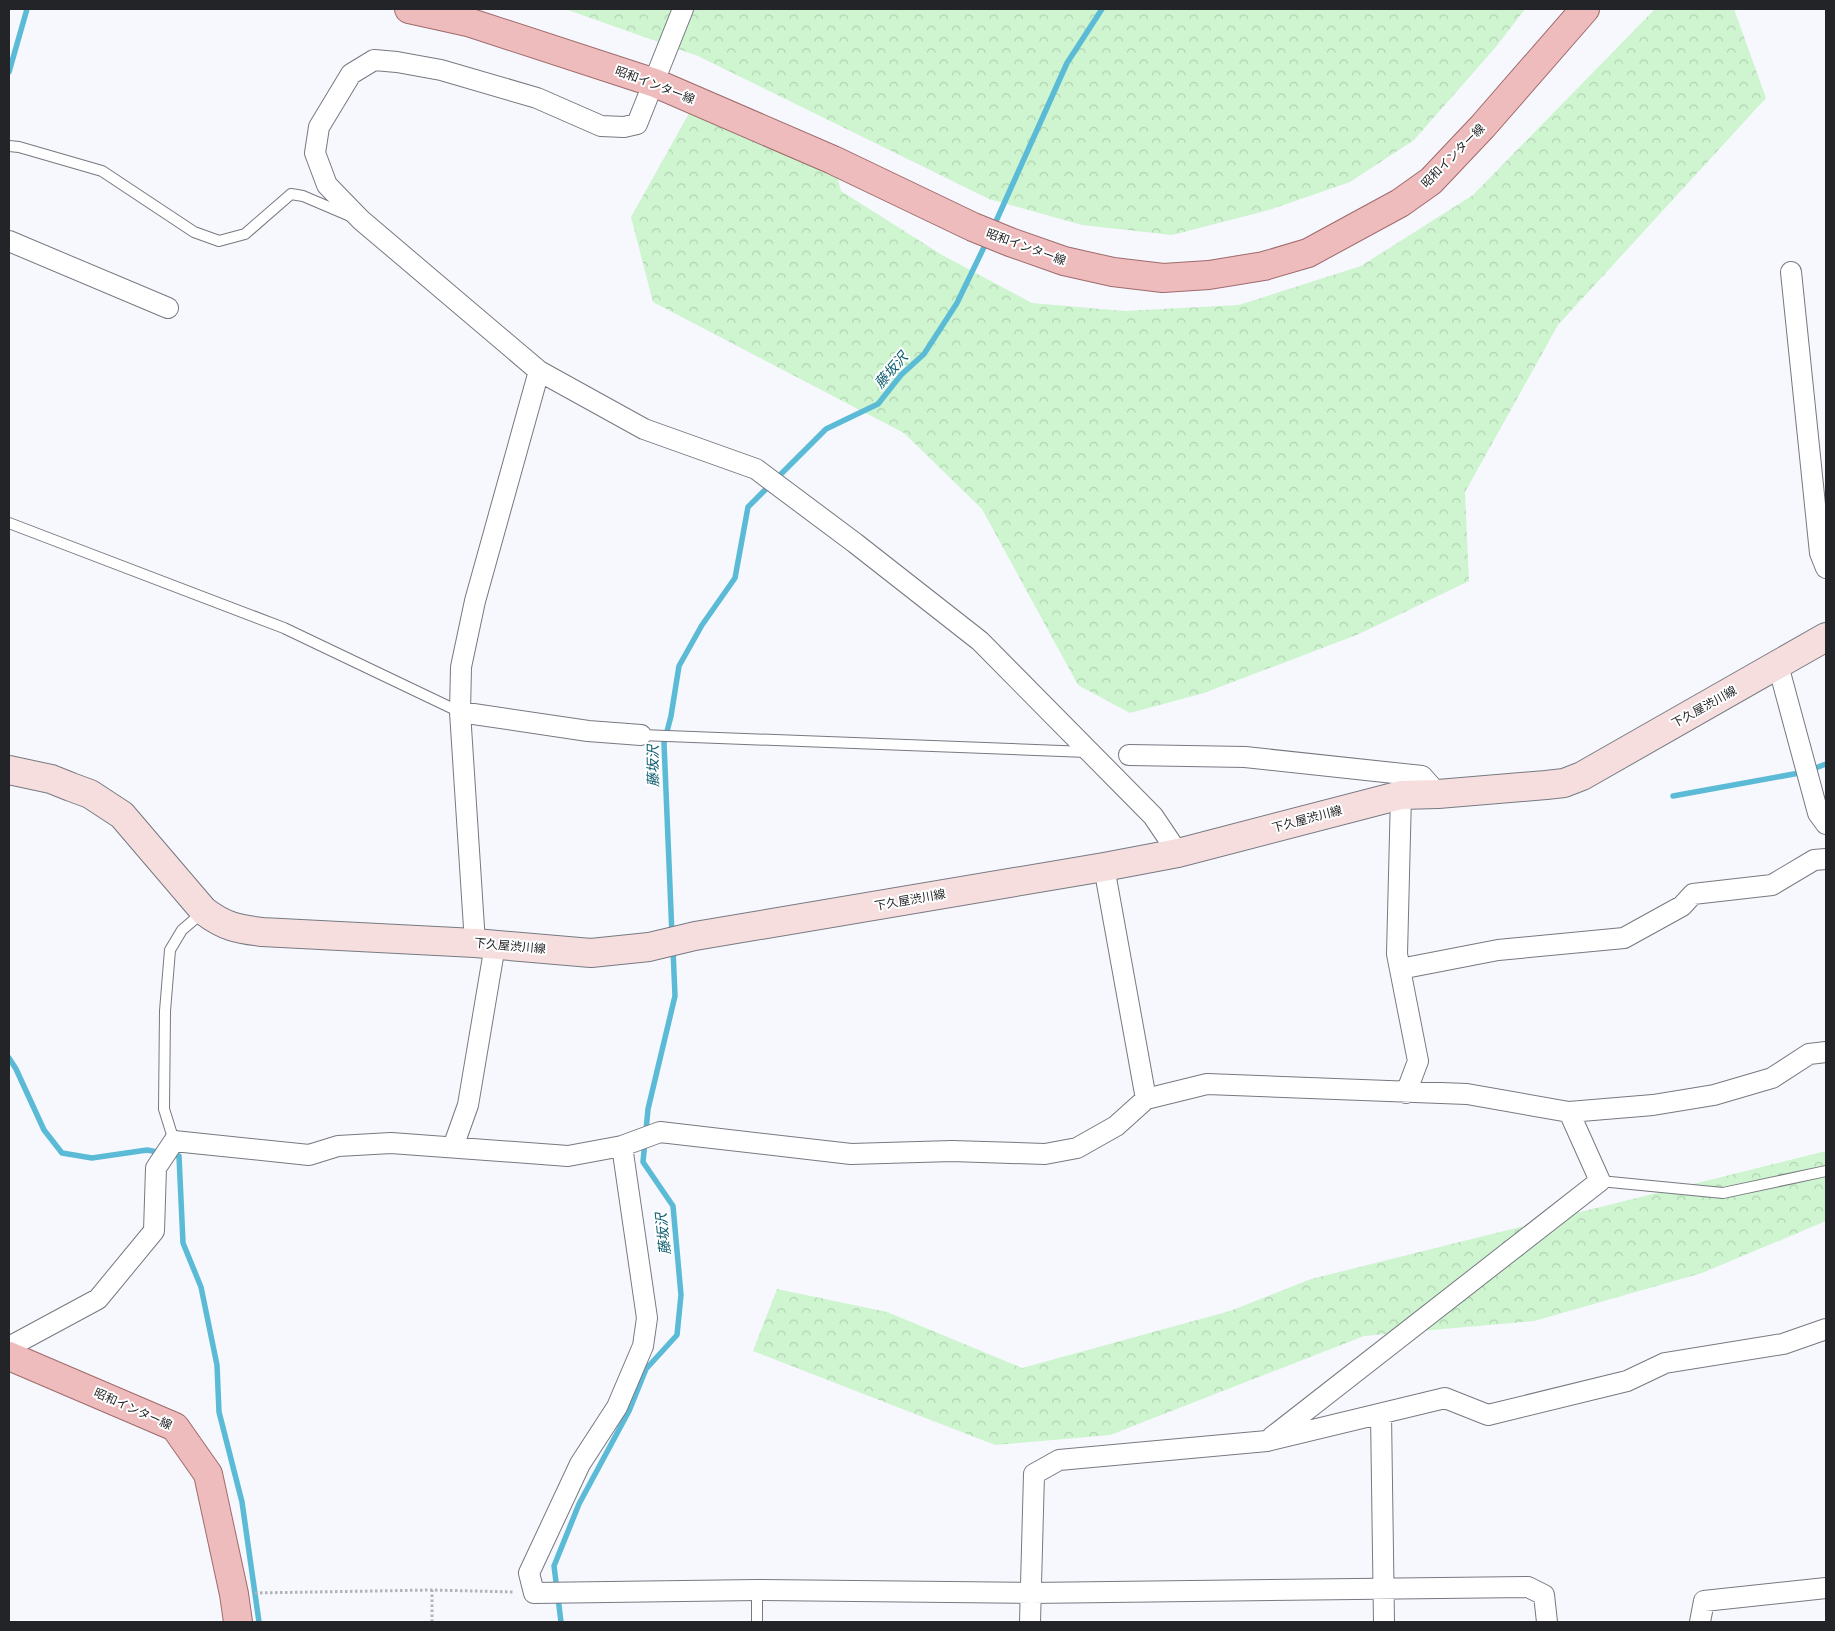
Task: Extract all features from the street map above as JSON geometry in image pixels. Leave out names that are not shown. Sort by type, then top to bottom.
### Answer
[{"type":"main road","name":"昭和インター線","points":[[409,9],[468,22],[655,82],[833,160],[973,227],[1010,242],[1064,261],[1113,272],[1164,278],[1209,276],[1264,266],[1308,253],[1400,203],[1431,181],[1484,126],[1586,9]]},
{"type":"main road","name":"下久屋渋川線","points":[[9,770],[51,779],[90,794],[122,815],[204,911],[219,922],[240,929],[262,932],[485,944],[591,953],[649,946],[695,936],[1178,853],[1401,795],[1438,794],[1564,783],[1582,776],[1826,637]]},
{"type":"main road","name":"昭和インター線","points":[[9,1356],[175,1427],[208,1474],[234,1594],[238,1622]]},
{"type":"street","points":[[683,9],[637,124],[624,127],[601,126],[537,98],[441,70],[374,60],[351,74],[319,127],[315,153],[327,185],[361,220],[539,371],[644,429],[756,469],[855,542],[980,641],[1153,816],[1178,853]]},
{"type":"street","points":[[9,241],[168,308]]},
{"type":"street","points":[[1791,272],[1820,553],[1826,568]]},
{"type":"street","points":[[453,1147],[468,1105],[485,944],[460,712],[460,667],[475,601],[539,371]]},
{"type":"street","points":[[1778,665],[1818,813],[1826,824]]},
{"type":"street","points":[[460,712],[588,730],[641,735]]},
{"type":"street","points":[[1129,755],[1245,757],[1422,776],[1438,794]]},
{"type":"street","points":[[1401,795],[1397,954],[1418,1061],[1406,1092]]},
{"type":"street","points":[[1400,968],[1498,950],[1624,938],[1682,906],[1693,894],[1772,885],[1814,860],[1826,859]]},
{"type":"street","points":[[1104,867],[1146,1099]]},
{"type":"street","points":[[9,1347],[98,1299],[154,1232],[156,1168],[174,1142],[309,1155],[338,1146],[391,1143],[568,1156],[622,1146],[660,1132],[851,1154],[952,1151],[1045,1154],[1077,1148],[1116,1126],[1146,1099],[1207,1084],[1467,1094],[1569,1112],[1653,1105],[1714,1095],[1772,1078],[1809,1054],[1826,1052]]},
{"type":"street","points":[[1267,1441],[1600,1181],[1569,1112]]},
{"type":"street","points":[[622,1146],[647,1318],[643,1346],[618,1407],[580,1464],[529,1573],[534,1592],[757,1590],[1030,1593],[1528,1587],[1544,1596],[1547,1622]]},
{"type":"street","points":[[1030,1622],[1034,1474],[1059,1460],[1267,1441],[1445,1398],[1488,1416],[1627,1381],[1664,1363],[1783,1344],[1826,1329]]},
{"type":"street","points":[[1381,1414],[1384,1622]]},
{"type":"street","points":[[1700,1622],[1704,1601],[1826,1588]]},
{"type":"lane","points":[[9,146],[102,171],[194,232],[220,241],[245,234],[291,194],[303,196],[361,220]]},
{"type":"lane","points":[[9,523],[284,628],[460,712]]},
{"type":"lane","points":[[641,735],[1090,752]]},
{"type":"lane","points":[[174,1142],[164,1109],[165,1011],[170,950],[182,930],[204,911]]},
{"type":"lane","points":[[1600,1181],[1723,1193],[1826,1171]]},
{"type":"lane","points":[[757,1590],[757,1622]]},
{"type":"path","points":[[432,1590],[432,1622]]},
{"type":"path","points":[[234,1594],[432,1590],[534,1592]]},
{"type":"green space","points":[[565,9],[1525,9],[1495,48],[1414,140],[1350,182],[1269,210],[1172,235],[1082,225],[989,199],[698,56]]},
{"type":"green space","points":[[1655,9],[1734,9],[1766,98],[1558,325],[1465,492],[1469,581],[1359,634],[1204,693],[1130,713],[1078,685],[982,509],[904,433],[653,302],[631,217],[692,108],[833,160],[841,191],[942,255],[1032,303],[1124,311],[1239,305],[1361,266],[1473,195]]},
{"type":"green space","points":[[1826,1151],[1826,1221],[1702,1273],[1534,1321],[1364,1336],[1110,1435],[995,1445],[753,1351],[777,1289],[887,1312],[1022,1368],[1230,1311],[1311,1279]]},
{"type":"waterway","points":[[9,72],[27,9]]},
{"type":"waterway","name":"藤坂沢","points":[[993,228],[1067,63],[1102,9]]},
{"type":"waterway","name":"藤坂沢","points":[[672,935],[664,743],[671,716],[679,666],[702,625],[735,578],[748,507],[826,429],[878,404],[901,375],[924,354],[957,303],[987,241]]},
{"type":"waterway","points":[[1673,796],[1805,772],[1826,764]]},
{"type":"waterway","name":"藤坂沢","points":[[561,1622],[554,1566],[579,1504],[629,1411],[646,1369],[677,1335],[681,1295],[673,1206],[643,1162],[648,1109],[675,996],[673,949]]},
{"type":"waterway","points":[[9,1058],[44,1130],[62,1153],[92,1158],[147,1150],[179,1156],[183,1243],[201,1287],[217,1365],[219,1412],[242,1502],[259,1622]]}]
